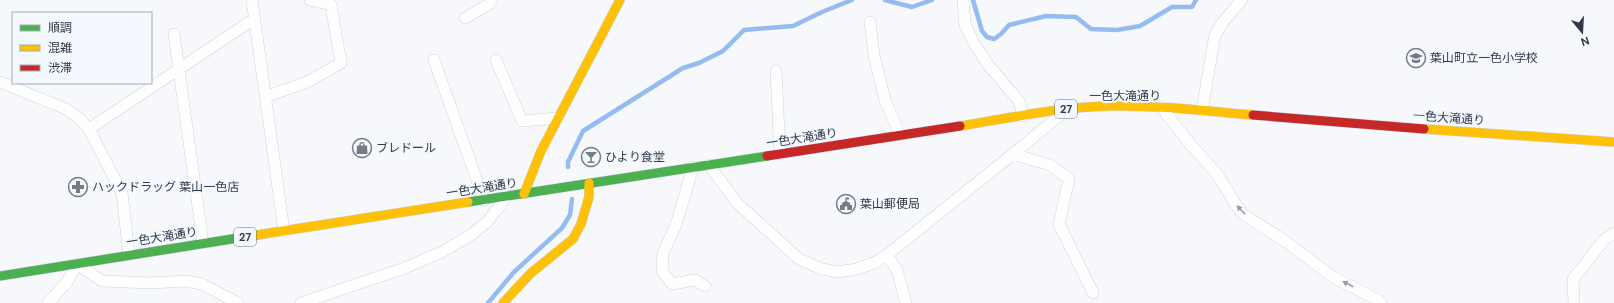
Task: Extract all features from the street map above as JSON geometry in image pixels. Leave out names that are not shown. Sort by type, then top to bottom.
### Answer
[{"type":"main road","points":[[524,194],[541,151],[620,0]]},
{"type":"main road","name":"一色大滝通り","points":[[0,276],[203,243],[1067,109],[1109,106],[1162,107],[1461,132],[1614,142]]},
{"type":"main road","points":[[503,303],[531,273],[573,239],[582,224],[589,197],[589,183]]},
{"type":"street","points":[[252,0],[264,97],[284,231]]},
{"type":"street","points":[[264,97],[307,82],[341,63],[331,5],[310,0]]},
{"type":"street","points":[[465,18],[489,4],[492,0]]},
{"type":"street","points":[[1202,110],[1215,35],[1222,22],[1242,0]]},
{"type":"street","points":[[963,2],[965,26],[975,45],[989,66],[1019,101],[1023,116]]},
{"type":"street","points":[[89,130],[179,68],[254,19]]},
{"type":"street","points":[[870,22],[874,55],[885,100],[900,135]]},
{"type":"street","points":[[174,34],[203,243]]},
{"type":"street","points":[[434,60],[484,200]]},
{"type":"street","points":[[496,60],[522,121],[558,118]]},
{"type":"street","points":[[776,71],[780,154]]},
{"type":"street","points":[[0,82],[66,109],[79,118],[89,130],[122,193],[129,255]]},
{"type":"street","points":[[1162,107],[1191,145],[1217,174],[1244,215],[1282,239],[1333,277],[1378,300],[1381,303]]},
{"type":"street","points":[[709,165],[737,203],[799,259],[822,269],[838,272],[857,269],[876,262],[887,255],[1067,109]]},
{"type":"street","points":[[1013,154],[1050,165],[1069,179],[1059,224],[1093,293]]},
{"type":"street","points":[[693,167],[676,225],[663,253],[662,271],[672,284],[695,280],[705,286]]},
{"type":"street","points":[[301,303],[332,299],[442,252],[477,230],[488,221],[508,196]]},
{"type":"street","points":[[1574,303],[1573,279],[1604,240],[1614,232]]},
{"type":"street","points":[[887,255],[897,270],[906,303]]},
{"type":"street","points":[[48,303],[68,282],[77,264],[102,281],[151,283],[185,281],[202,284],[238,303]]},
{"type":"waterway","points":[[568,167],[568,162],[583,131],[683,68],[699,63],[723,51],[744,30],[793,26],[852,0]]},
{"type":"waterway","points":[[885,0],[912,7],[932,0]]},
{"type":"waterway","points":[[973,0],[982,31],[987,37],[994,39],[1009,25],[1046,16],[1076,17],[1091,29],[1117,30],[1140,26],[1172,7],[1192,7],[1196,0]]},
{"type":"waterway","points":[[488,303],[514,272],[562,228],[570,215],[572,199]]},
{"type":"traffic: fast","points":[[468,202],[767,156]]},
{"type":"traffic: fast","points":[[0,276],[257,235]]},
{"type":"traffic: slow","points":[[524,194],[541,151],[620,0]]},
{"type":"traffic: slow","points":[[960,126],[1072,108],[1110,106],[1164,107],[1253,115]]},
{"type":"traffic: slow","points":[[1424,129],[1614,142]]},
{"type":"traffic: slow","points":[[503,303],[531,273],[573,239],[581,224],[589,197],[589,183]]},
{"type":"traffic: slow","points":[[257,235],[468,202]]},
{"type":"traffic: jam","points":[[1253,115],[1424,129]]},
{"type":"traffic: jam","points":[[767,156],[960,126]]},
{"type":"place","name":"葉山町立一色小学校","points":[[1416,58]]},
{"type":"place","name":"ブレドール","points":[[362,148]]},
{"type":"place","name":"ひより食堂","points":[[591,157]]},
{"type":"place","name":"ハックドラッグ 葉山一色店","points":[[78,187]]},
{"type":"place","name":"葉山郵便局","points":[[846,204]]}]
